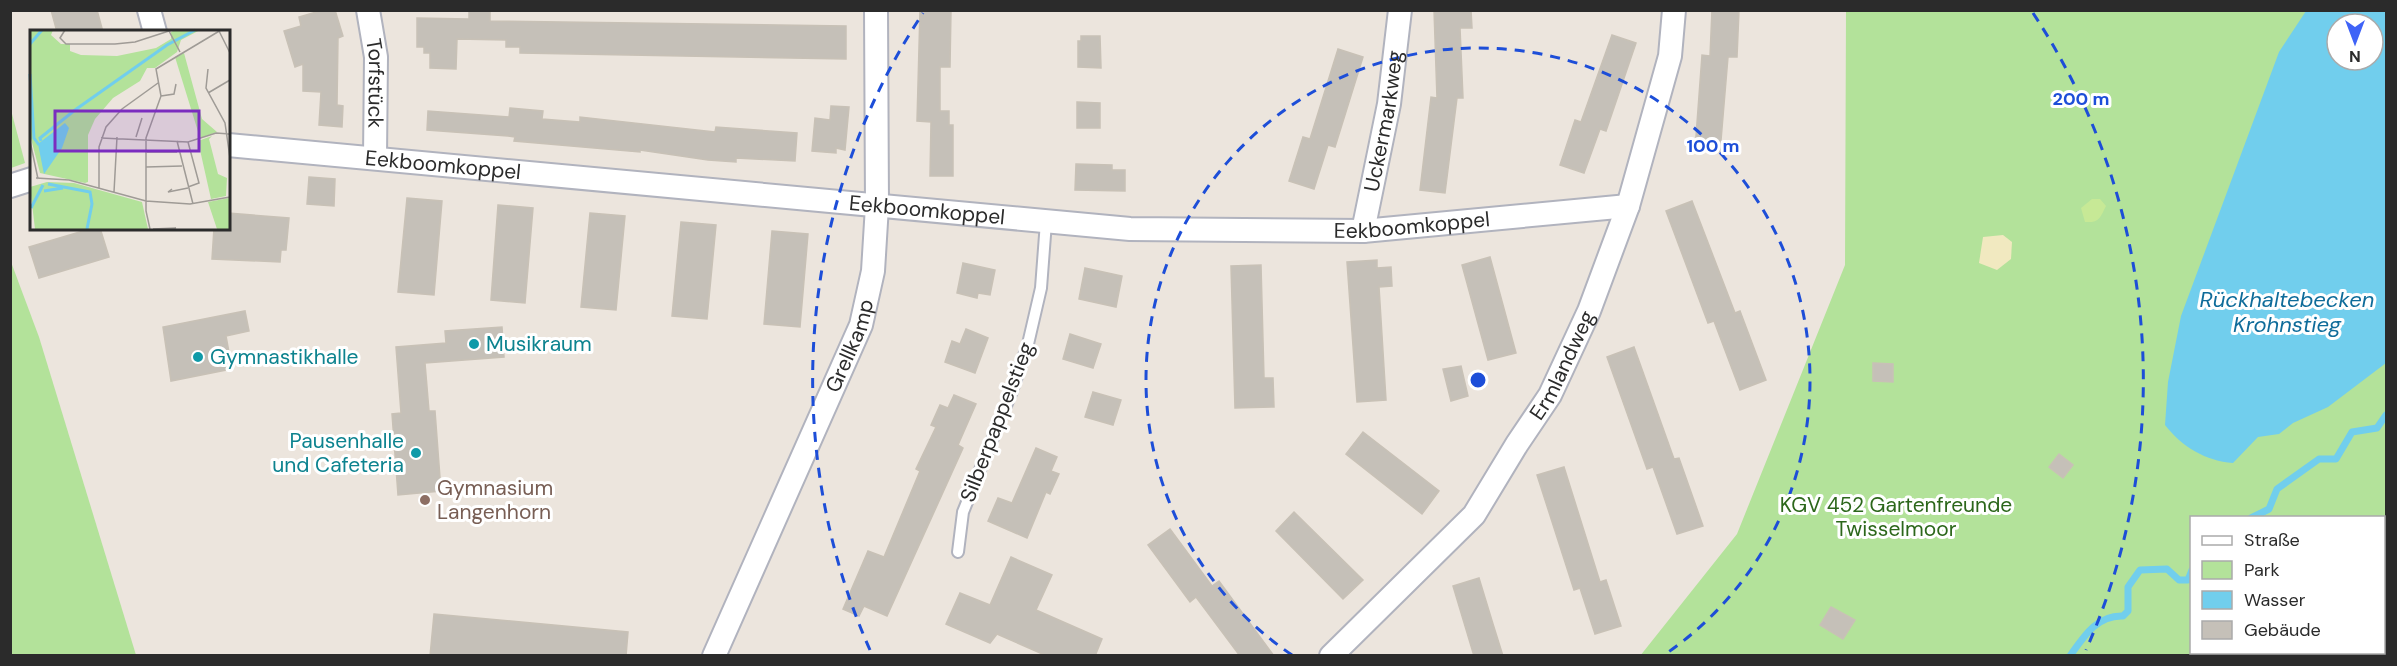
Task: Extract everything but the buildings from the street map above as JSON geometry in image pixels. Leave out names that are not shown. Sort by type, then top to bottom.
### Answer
[{"type":"street","points":[[149,10],[154,30]]},
{"type":"street","name":"Torfstück","points":[[368,10],[376,57],[375,157]]},
{"type":"street","name":"Grellkamp","points":[[714,656],[861,325],[873,271],[877,206],[876,10]]},
{"type":"street","name":"Uckermarkweg","points":[[1363,231],[1389,104],[1400,10]]},
{"type":"street","name":"Ermlandweg","points":[[1331,656],[1474,515],[1550,395],[1589,311],[1628,206],[1670,56],[1674,10]]},
{"type":"street","name":"Eekboomkoppel","points":[[230,145],[1130,229],[1363,231],[1628,206]]},
{"type":"street","points":[[10,186],[30,180]]},
{"type":"lane","name":"Silberpappelstieg","points":[[958,552],[963,512],[1012,391],[1028,344],[1041,288],[1046,222]]},
{"type":"green space","name":"KGV 452 Gartenfreunde Twisselmoor","points":[[1846,11],[2386,11],[2386,655],[1640,656],[1737,534],[1845,265]]},
{"type":"green space","points":[[11,110],[25,163],[10,168]]},
{"type":"green space","points":[[2092,199],[2100,199],[2106,206],[2098,219],[2085,222],[2081,208]]},
{"type":"green space","points":[[11,262],[39,337],[136,655],[11,655]]},
{"type":"sand","points":[[2003,235],[2012,242],[2011,259],[1997,270],[1979,263],[1983,237]]},
{"type":"water","name":"Rückhaltebecken Krohnstieg","points":[[2306,11],[2386,11],[2386,363],[2328,407],[2293,423],[2279,434],[2258,437],[2233,463],[2223,462],[2195,452],[2165,425],[2168,382],[2181,316],[2279,52]]},
{"type":"waterway","points":[[2255,516],[2269,509],[2277,489],[2319,459],[2336,459],[2352,432],[2377,428],[2386,415]]},
{"type":"waterway","points":[[2070,656],[2086,634],[2098,623],[2123,616],[2128,611],[2128,587],[2140,570],[2167,569],[2179,580],[2188,580],[2190,575]]},
{"type":"place","name":"Musikraum","points":[[474,344]]},
{"type":"place","name":"Gymnastikhalle","points":[[198,357]]},
{"type":"place","name":"Pausenhalle und Cafeteria","points":[[416,453]]},
{"type":"place","name":"Gymnasium Langenhorn","points":[[425,500]]}]
